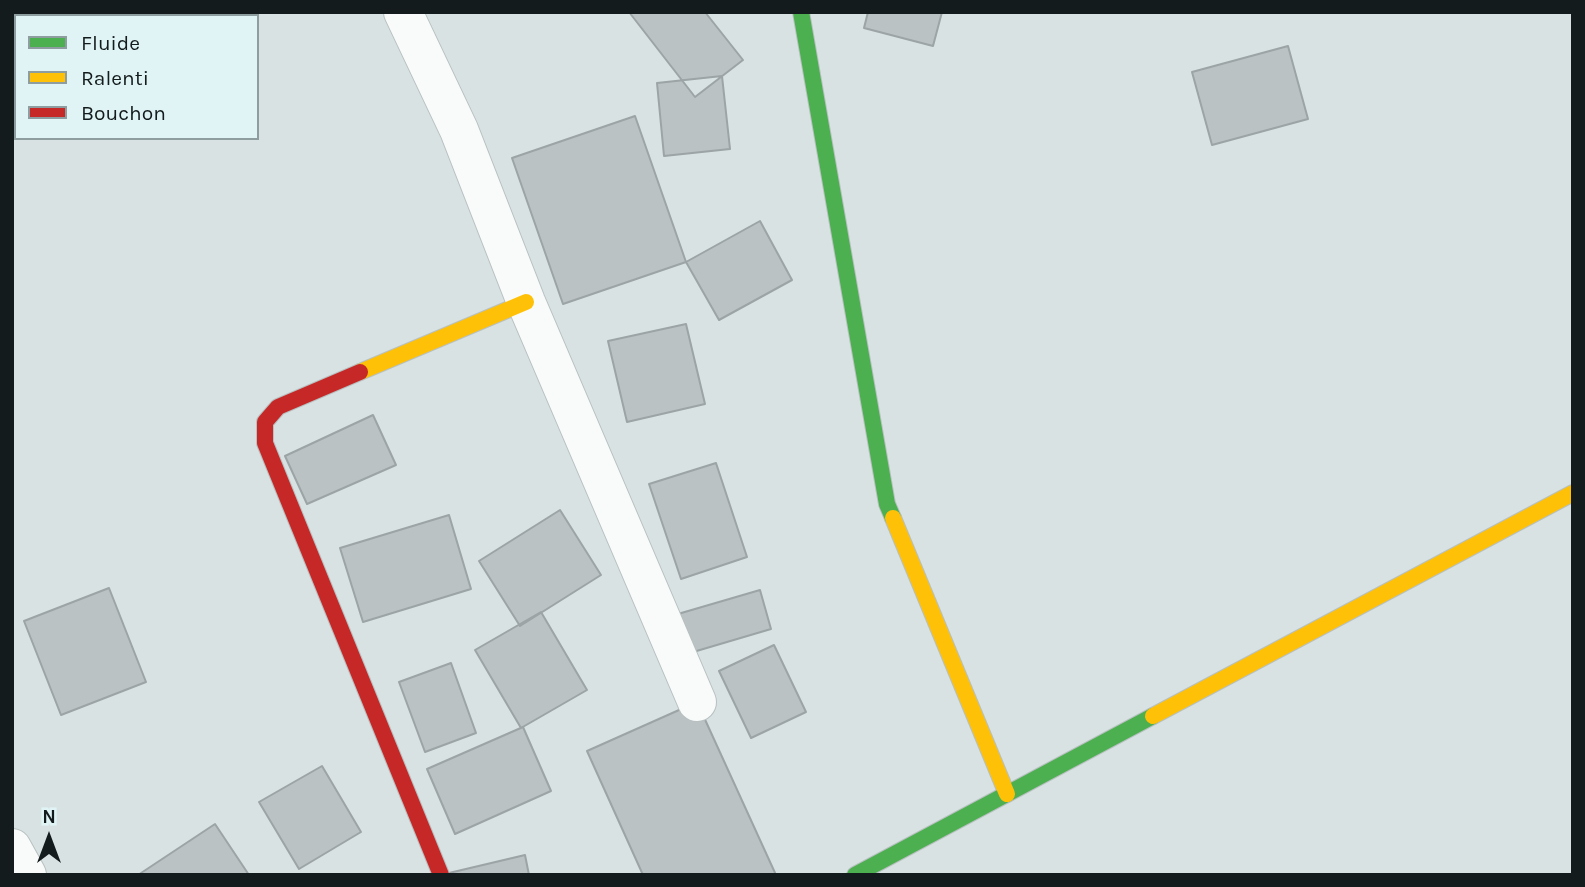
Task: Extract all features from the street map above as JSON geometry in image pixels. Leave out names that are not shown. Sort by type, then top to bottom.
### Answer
[{"type":"street","points":[[403,12],[459,130],[526,302],[697,702]]},
{"type":"street","points":[[801,12],[887,504],[1007,794]]},
{"type":"street","points":[[441,875],[265,443],[265,422],[278,407],[526,302]]},
{"type":"street","points":[[855,875],[1573,493]]},
{"type":"street","points":[[12,848],[27,875]]},
{"type":"building","points":[[629,12],[705,12],[743,60],[695,97]]},
{"type":"building","points":[[868,12],[942,12],[933,46],[864,28]]},
{"type":"building","points":[[1288,46],[1308,119],[1212,145],[1192,72]]},
{"type":"building","points":[[722,76],[730,149],[664,156],[657,83]]},
{"type":"building","points":[[635,116],[686,262],[563,304],[512,158]]},
{"type":"building","points":[[760,221],[792,280],[719,320],[686,262]]},
{"type":"building","points":[[686,324],[705,404],[627,422],[608,341]]},
{"type":"building","points":[[373,415],[396,465],[307,504],[285,456]]},
{"type":"building","points":[[716,463],[747,557],[681,579],[649,484]]},
{"type":"building","points":[[560,510],[601,575],[520,626],[479,561]]},
{"type":"building","points":[[449,515],[471,589],[363,622],[340,548]]},
{"type":"building","points":[[109,588],[146,682],[61,715],[24,621]]},
{"type":"building","points":[[760,590],[771,629],[683,655],[671,616]]},
{"type":"building","points":[[541,612],[587,690],[521,728],[475,650]]},
{"type":"building","points":[[774,645],[806,712],[751,738],[719,671]]},
{"type":"building","points":[[451,663],[476,733],[425,752],[399,682]]},
{"type":"building","points":[[697,702],[776,875],[643,875],[587,751]]},
{"type":"building","points":[[523,727],[551,791],[455,834],[427,769]]},
{"type":"building","points":[[322,766],[361,832],[299,869],[259,802]]},
{"type":"building","points":[[215,824],[249,875],[138,875]]},
{"type":"building","points":[[525,855],[529,875],[449,873]]},
{"type":"traffic: fast","points":[[801,12],[887,504],[893,518]]},
{"type":"traffic: fast","points":[[855,875],[1153,716]]},
{"type":"traffic: slow","points":[[360,372],[526,302]]},
{"type":"traffic: slow","points":[[1153,716],[1573,493]]},
{"type":"traffic: slow","points":[[893,518],[1007,794]]},
{"type":"traffic: jam","points":[[360,372],[278,407],[265,422],[265,443],[441,875]]}]
